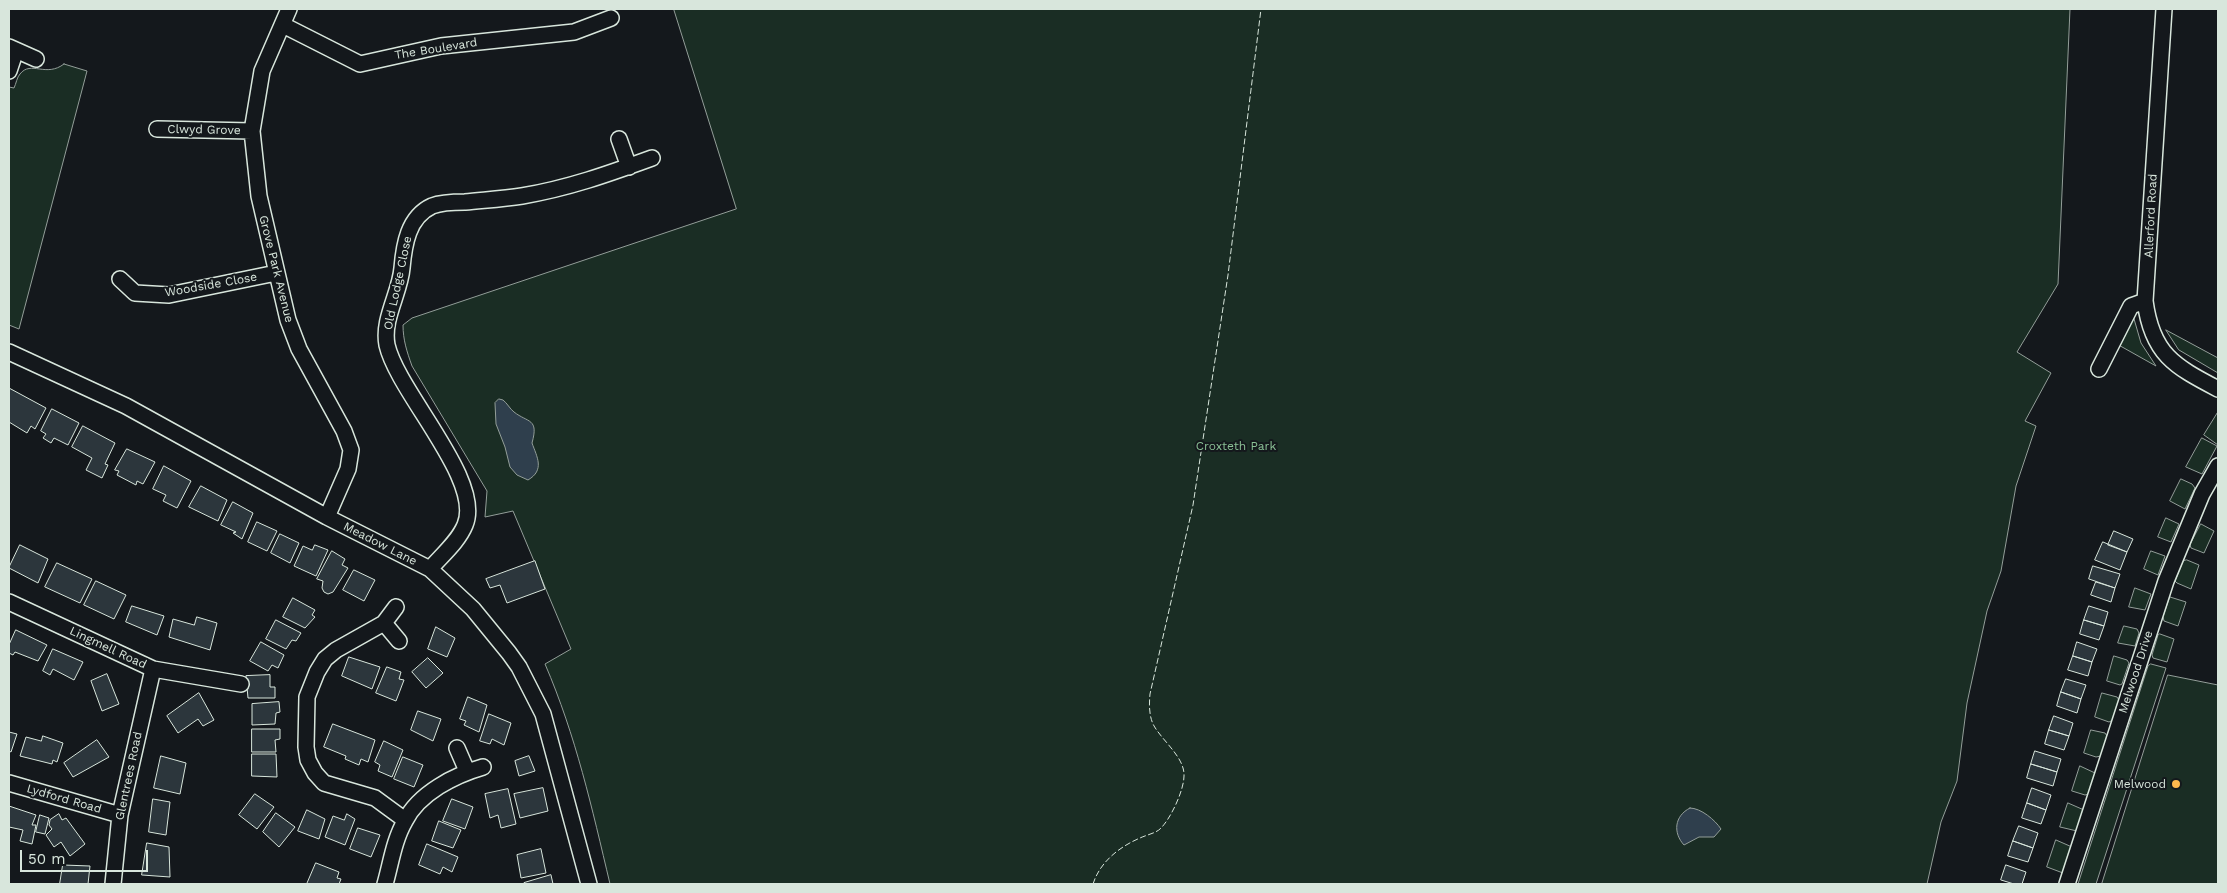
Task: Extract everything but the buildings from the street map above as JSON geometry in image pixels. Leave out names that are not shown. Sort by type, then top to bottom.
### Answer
[{"type":"street","name":"Grove Park Avenue","points":[[289,9],[262,71],[252,131],[259,196],[288,320],[299,349],[344,432],[351,450],[348,469],[327,517]]},
{"type":"street","name":"Allerford Road","points":[[2164,9],[2145,301],[2151,330],[2163,350],[2190,374],[2218,389]]},
{"type":"street","name":"The Boulevard","points":[[283,25],[360,64],[441,46],[574,32],[600,16]]},
{"type":"street","points":[[9,71],[12,49],[36,59]]},
{"type":"street","name":"Clwyd Grove","points":[[157,130],[252,131]]},
{"type":"street","points":[[619,139],[629,167]]},
{"type":"street","name":"Old Lodge Close","points":[[430,569],[460,534],[466,524],[468,508],[464,489],[455,468],[401,380],[387,344],[387,329],[401,278],[404,248],[407,235],[414,221],[432,206],[446,203],[500,199],[552,190],[607,176],[652,158]]},
{"type":"street","name":"Woodside Close","points":[[120,279],[135,293],[169,295],[276,273]]},
{"type":"street","points":[[2099,369],[2131,306],[2145,301]]},
{"type":"street","name":"Meadow Lane","points":[[9,352],[126,406],[327,517],[430,569],[473,610],[509,653],[543,714],[589,884]]},
{"type":"street","name":"Melwood Drive","points":[[2067,884],[2166,581],[2202,494],[2218,466]]},
{"type":"street","name":"Lingmell Road","points":[[9,602],[153,669],[242,684]]},
{"type":"street","points":[[396,607],[384,623],[336,650],[325,659],[317,672],[307,697],[306,747],[308,760],[315,773],[324,782],[375,798],[405,820]]},
{"type":"street","points":[[384,623],[399,642]]},
{"type":"street","name":"Glentrees Road","points":[[112,884],[120,815],[153,669]]},
{"type":"street","points":[[457,748],[467,771]]},
{"type":"street","points":[[385,884],[396,842],[405,820],[435,790],[467,771],[484,766]]},
{"type":"street","name":"Lydford Road","points":[[9,783],[120,815]]},
{"type":"green space","name":"Croxteth Park","points":[[674,9],[2070,9],[2058,284],[2017,352],[2051,373],[2025,421],[2036,426],[2016,486],[2001,571],[1987,611],[1967,703],[1957,781],[1941,822],[1927,884],[610,884],[590,800],[574,745],[566,718],[545,664],[571,649],[513,511],[485,517],[487,491],[412,366],[406,346],[403,325],[412,318],[736,209]]},
{"type":"green space","points":[[64,64],[87,71],[19,329],[9,325],[9,87],[14,88],[19,75],[24,70],[34,68],[51,70]]},
{"type":"green space","points":[[2132,312],[2141,343],[2156,366],[2115,343]]},
{"type":"green space","points":[[2166,330],[2218,358],[2218,373],[2179,350]]},
{"type":"green space","points":[[2218,412],[2218,445],[2204,435]]},
{"type":"green space","points":[[2202,438],[2217,446],[2202,474],[2186,467]]},
{"type":"green space","points":[[2181,479],[2192,484],[2195,488],[2185,509],[2170,501]]},
{"type":"green space","points":[[2166,518],[2179,524],[2171,542],[2158,537]]},
{"type":"green space","points":[[2201,524],[2214,531],[2204,553],[2191,548],[2190,545]]},
{"type":"green space","points":[[2151,551],[2165,556],[2158,575],[2144,569]]},
{"type":"green space","points":[[2187,560],[2199,565],[2191,589],[2175,581],[2183,561]]},
{"type":"green space","points":[[2135,588],[2151,594],[2145,610],[2129,607]]},
{"type":"green space","points":[[2170,597],[2186,602],[2178,626],[2164,621],[2163,617]]},
{"type":"green space","points":[[2124,626],[2137,629],[2139,633],[2135,646],[2118,643]]},
{"type":"green space","points":[[2158,635],[2174,639],[2167,662],[2153,658],[2152,655]]},
{"type":"green space","points":[[2114,656],[2127,660],[2129,663],[2120,685],[2107,681]]},
{"type":"green space","points":[[2151,664],[2166,668],[2096,884],[2078,884],[2148,666]]},
{"type":"green space","name":"Melwood","points":[[2168,675],[2218,685],[2218,884],[2102,884]]},
{"type":"green space","points":[[2102,693],[2117,697],[2119,700],[2113,720],[2109,722],[2095,717]]},
{"type":"green space","points":[[2091,730],[2105,733],[2107,736],[2101,756],[2096,757],[2084,753]]},
{"type":"green space","points":[[2080,766],[2095,773],[2089,794],[2085,795],[2072,791]]},
{"type":"green space","points":[[2068,803],[2084,810],[2077,831],[2060,827]]},
{"type":"green space","points":[[2056,840],[2072,847],[2063,873],[2047,867]]},
{"type":"water","points":[[499,399],[503,400],[514,412],[533,425],[534,435],[532,443],[538,468],[528,480],[517,475],[510,467],[496,424],[495,403]]},
{"type":"water","points":[[1690,808],[1703,812],[1721,829],[1714,837],[1699,837],[1684,845],[1678,835],[1677,825],[1681,815]]},
{"type":"fence","points":[[1093,884],[1100,869],[1111,856],[1132,842],[1161,828],[1169,818],[1182,789],[1184,776],[1181,762],[1153,724],[1150,694],[1193,505],[1228,275],[1261,9]]},
{"type":"place","name":"Melwood","points":[[2176,784]]}]
